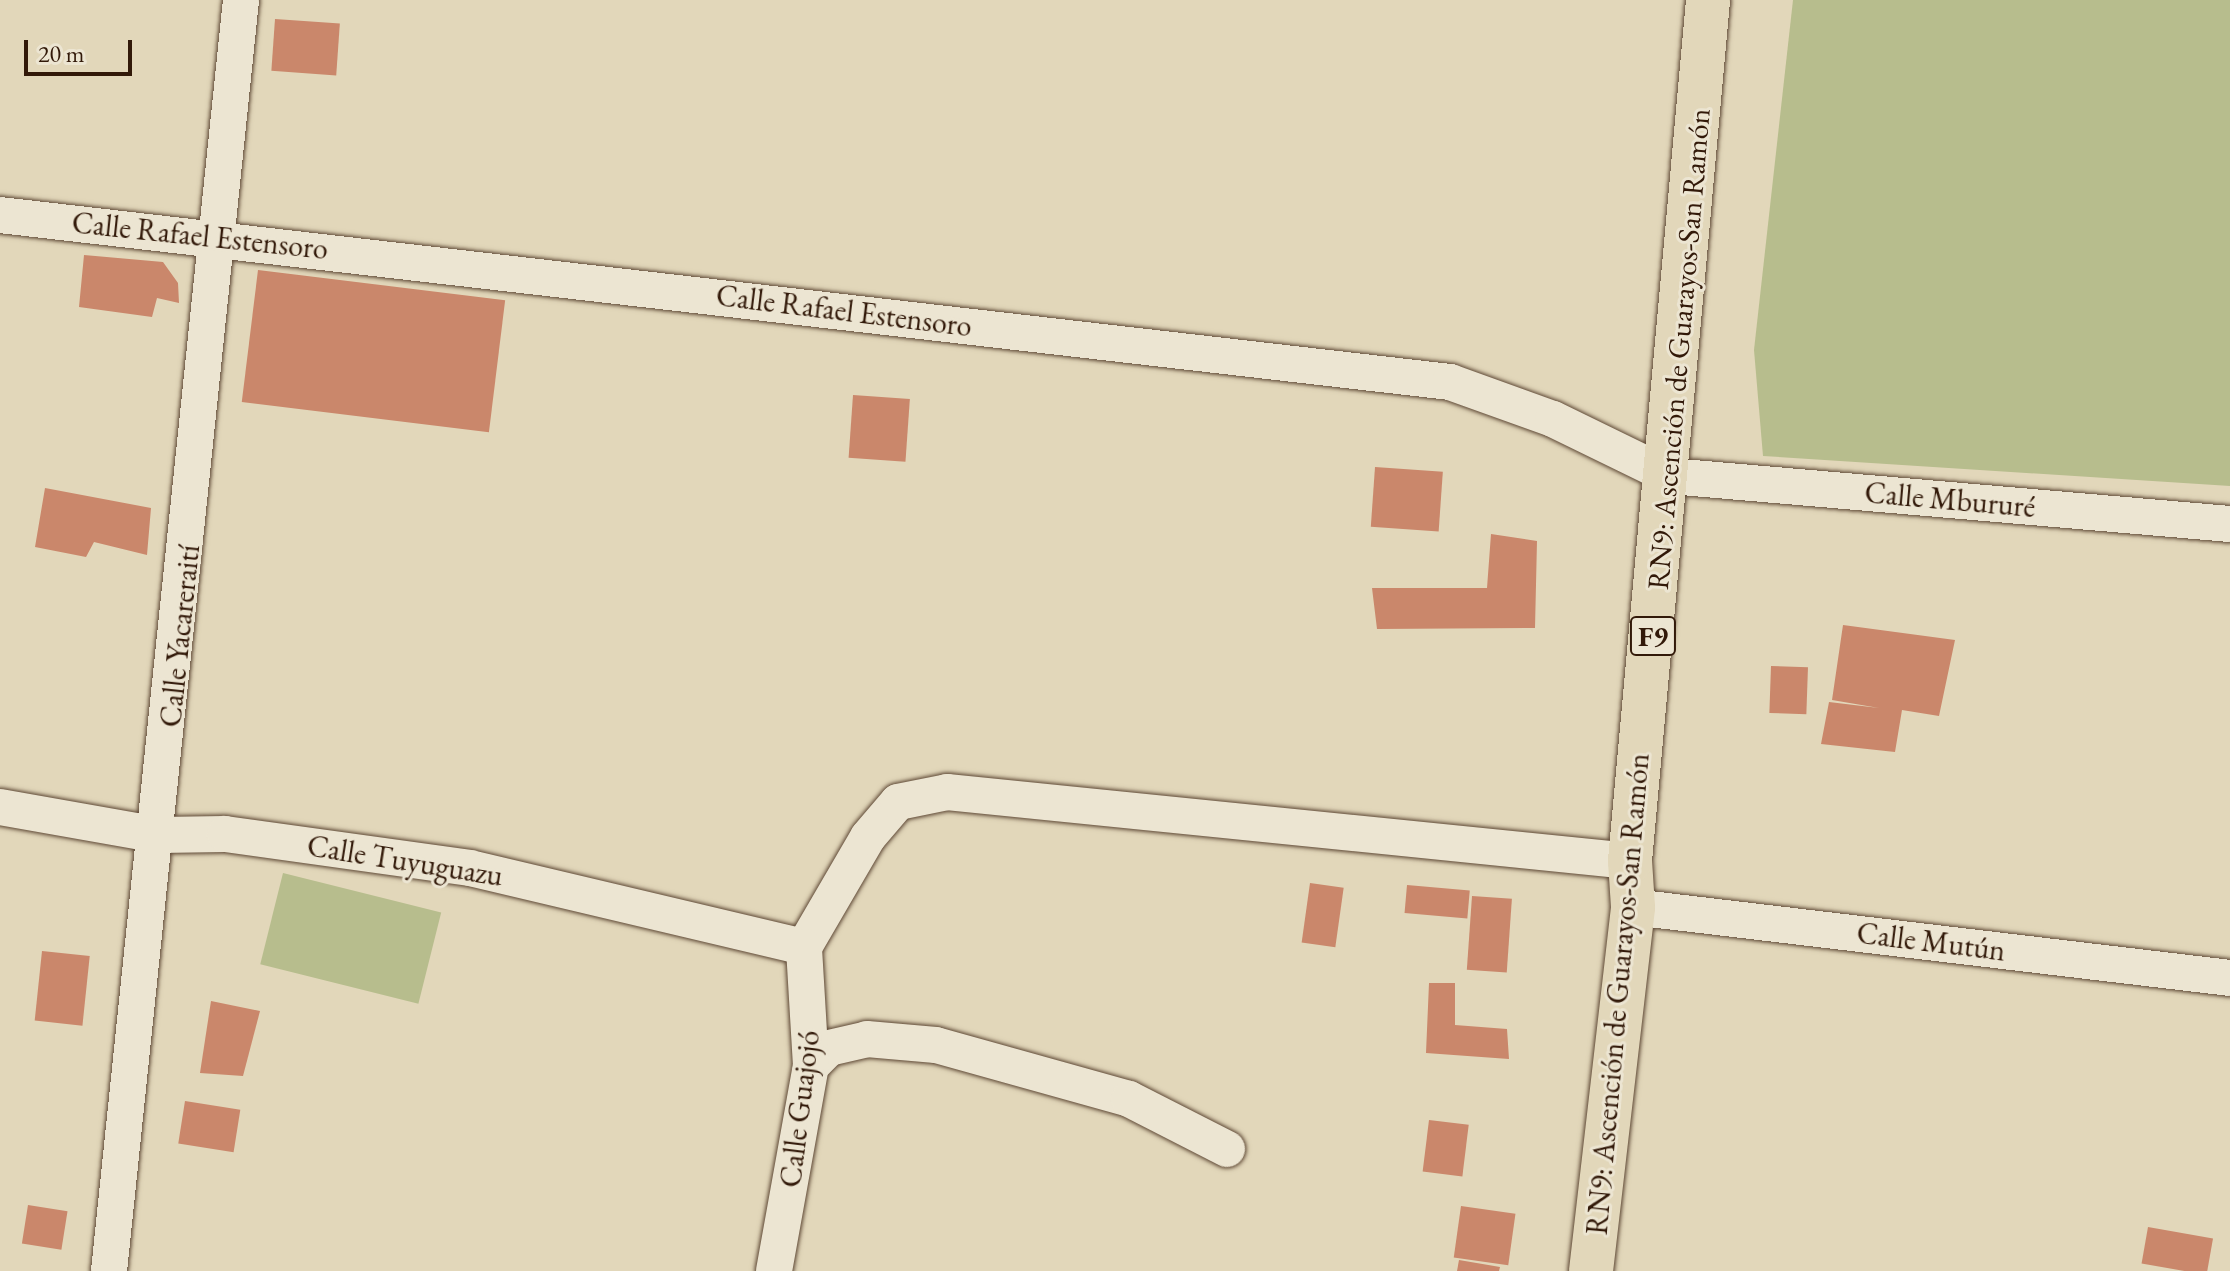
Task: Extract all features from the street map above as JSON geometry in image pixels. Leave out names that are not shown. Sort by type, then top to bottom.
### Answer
[{"type":"highway","name":"RN9: Ascención de Guarayos-San Ramón","points":[[1591,1271],[1633,907],[1630,861],[1670,476],[1708,0]]},
{"type":"street","name":"Calle Yacareraití","points":[[109,1271],[159,835],[221,238],[241,0]]},
{"type":"street","name":"Calle Rafael Estensoro","points":[[0,215],[221,238],[1450,382],[1553,419],[1670,476]]},
{"type":"street","name":"Calle Mbururé","points":[[1670,476],[2230,524]]},
{"type":"street","points":[[804,947],[868,837],[898,802],[947,792],[1630,861]]},
{"type":"street","name":"Calle Tuyuguazu","points":[[0,807],[159,835],[225,834],[470,868],[804,947]]},
{"type":"street","name":"Calle Mutún","points":[[1633,907],[2230,978]]},
{"type":"street","name":"Calle Guajojó","points":[[774,1271],[811,1066],[804,947]]},
{"type":"street","points":[[811,1066],[829,1048],[867,1039],[936,1045],[1129,1099],[1227,1149]]},
{"type":"green space","points":[[1793,0],[2230,0],[2230,486],[1763,456],[1754,350]]},
{"type":"green space","points":[[283,873],[441,912],[418,1004],[260,964]]},
{"type":"building","points":[[275,19],[340,24],[336,75],[271,71]]},
{"type":"building","points":[[84,255],[163,262],[178,283],[179,303],[157,298],[152,317],[79,307]]},
{"type":"building","points":[[258,270],[505,300],[489,432],[242,402]]},
{"type":"building","points":[[853,395],[910,399],[905,462],[849,458]]},
{"type":"building","points":[[1375,467],[1443,472],[1439,532],[1371,527]]},
{"type":"building","points":[[45,488],[151,508],[147,555],[94,542],[86,557],[35,547]]},
{"type":"building","points":[[1491,534],[1537,541],[1535,628],[1377,629],[1372,588],[1487,588]]},
{"type":"building","points":[[1843,625],[1955,640],[1939,716],[1902,710],[1895,752],[1821,744],[1829,702],[1879,708],[1832,700]]},
{"type":"building","points":[[1771,666],[1808,667],[1806,714],[1769,713]]},
{"type":"building","points":[[1310,883],[1344,888],[1335,947],[1302,942]]},
{"type":"building","points":[[1407,885],[1470,890],[1467,918],[1405,913]]},
{"type":"building","points":[[1472,896],[1512,899],[1507,973],[1467,970]]},
{"type":"building","points":[[42,951],[90,956],[82,1026],[35,1021]]},
{"type":"building","points":[[1429,983],[1455,983],[1455,1025],[1507,1029],[1509,1059],[1426,1053]]},
{"type":"building","points":[[211,1001],[260,1011],[243,1076],[200,1073]]},
{"type":"building","points":[[185,1101],[240,1110],[234,1152],[178,1143]]},
{"type":"building","points":[[1429,1120],[1469,1125],[1462,1176],[1423,1172]]},
{"type":"building","points":[[28,1205],[68,1211],[61,1250],[22,1244]]},
{"type":"building","points":[[1461,1206],[1515,1214],[1508,1265],[1454,1257]]},
{"type":"building","points":[[2148,1227],[2213,1238],[2207,1271],[2184,1271],[2142,1263]]},
{"type":"building","points":[[1459,1260],[1500,1267],[1499,1271],[1457,1271]]}]
